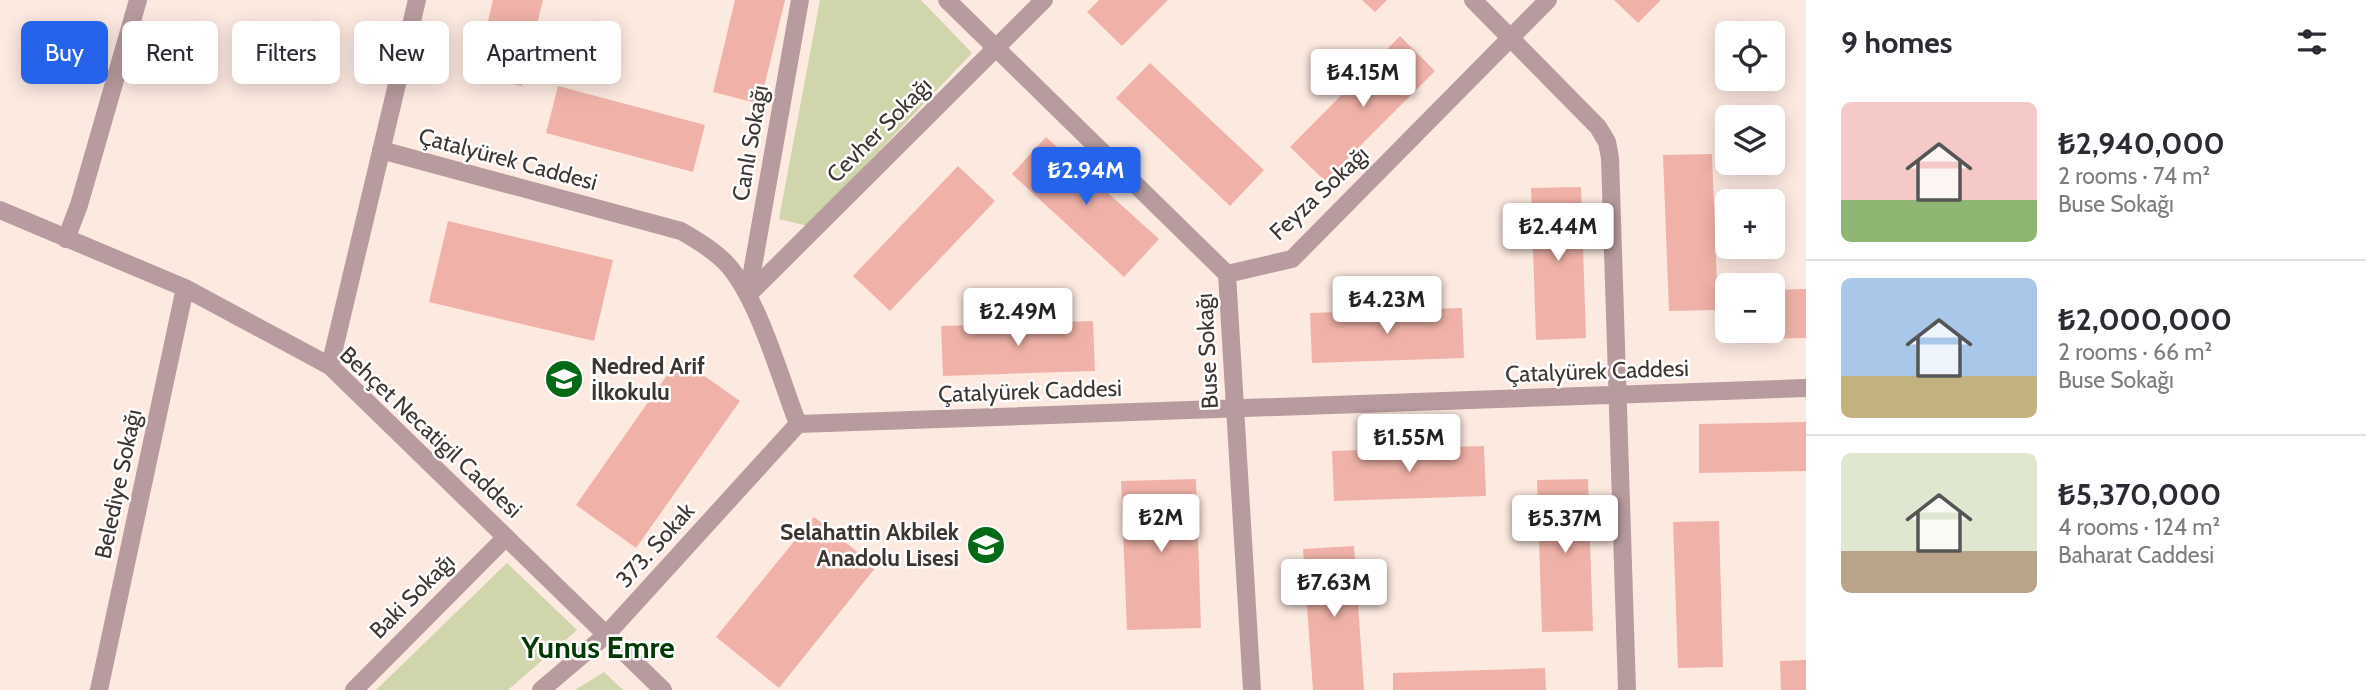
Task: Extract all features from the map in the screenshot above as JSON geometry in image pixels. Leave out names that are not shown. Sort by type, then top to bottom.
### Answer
[{"type":"street","points":[[58,235],[79,205],[138,0]]},
{"type":"street","points":[[330,366],[417,0]]},
{"type":"street","name":"Canlı Sokağı","points":[[748,295],[800,0]]},
{"type":"street","name":"Buse Sokağı","points":[[947,0],[1227,274],[1252,690]]},
{"type":"street","name":"Cevher Sokağı","points":[[748,295],[1044,0]]},
{"type":"street","points":[[1473,0],[1598,127],[1607,142],[1610,158],[1627,690]]},
{"type":"street","name":"Feyza Sokağı","points":[[1227,274],[1292,259],[1548,0]]},
{"type":"street","name":"Çatalyürek Caddesi","points":[[381,150],[681,231],[726,263],[748,295],[798,424],[1806,388]]},
{"type":"street","name":"Behçet Necatigil Caddesi","points":[[0,210],[185,288],[330,366],[663,690]]},
{"type":"street","name":"Behçet Necatigil Caddesi","points":[[0,225],[58,235]]},
{"type":"street","name":"Belediye Sokağı","points":[[99,690],[185,288]]},
{"type":"street","name":"373. Sokak","points":[[541,690],[606,635],[798,424]]},
{"type":"street","name":"Baki Sokağı","points":[[354,690],[506,537]]},
{"type":"green space","points":[[820,0],[921,0],[972,53],[808,226],[779,219]]},
{"type":"green space","points":[[507,563],[577,630],[508,690],[376,690]]},
{"type":"green space","points":[[604,672],[623,690],[575,690]]},
{"type":"building","points":[[493,0],[543,0],[538,21],[488,21]]},
{"type":"building","points":[[735,0],[785,0],[760,104],[713,92]]},
{"type":"building","points":[[1099,0],[1168,0],[1122,46],[1087,12]]},
{"type":"building","points":[[1362,0],[1387,0],[1375,12]]},
{"type":"building","points":[[1614,0],[1661,0],[1638,23]]},
{"type":"building","points":[[1400,36],[1435,71],[1325,181],[1290,147]]},
{"type":"building","points":[[1150,63],[1264,170],[1230,206],[1116,98]]},
{"type":"building","points":[[558,86],[705,125],[693,172],[546,133]]},
{"type":"building","points":[[1046,137],[1159,239],[1124,277],[1012,174]]},
{"type":"building","points":[[1712,154],[1717,273],[1715,310],[1669,311],[1663,155]]},
{"type":"building","points":[[958,166],[995,201],[890,311],[853,276]]},
{"type":"building","points":[[1581,187],[1586,338],[1536,340],[1531,188]]},
{"type":"building","points":[[448,221],[613,260],[594,341],[429,302]]},
{"type":"building","points":[[1806,289],[1806,338],[1785,338],[1785,290]]},
{"type":"building","points":[[1462,308],[1464,358],[1312,363],[1310,313]]},
{"type":"building","points":[[1093,321],[1095,371],[943,376],[941,326]]},
{"type":"building","points":[[679,358],[740,401],[636,548],[576,505]]},
{"type":"building","points":[[1806,422],[1806,471],[1699,473],[1699,424]]},
{"type":"building","points":[[1484,446],[1486,496],[1334,501],[1332,451]]},
{"type":"building","points":[[1196,479],[1201,628],[1127,630],[1121,481]]},
{"type":"building","points":[[1588,479],[1593,631],[1542,632],[1537,480]]},
{"type":"building","points":[[814,517],[876,567],[779,688],[716,637]]},
{"type":"building","points":[[1719,521],[1723,667],[1678,668],[1673,522]]},
{"type":"building","points":[[1354,546],[1364,690],[1313,690],[1303,549]]},
{"type":"building","points":[[1806,660],[1806,690],[1781,690],[1780,661]]},
{"type":"building","points":[[1545,668],[1546,690],[1393,690],[1393,673]]},
{"type":"place","name":"Nedred Arif İlkokulu","points":[[564,379]]},
{"type":"place","name":"Selahattin Akbilek Anadolu Lisesi","points":[[986,545]]},
{"type":"district","name":"Yunus Emre","points":[[598,647]]}]
